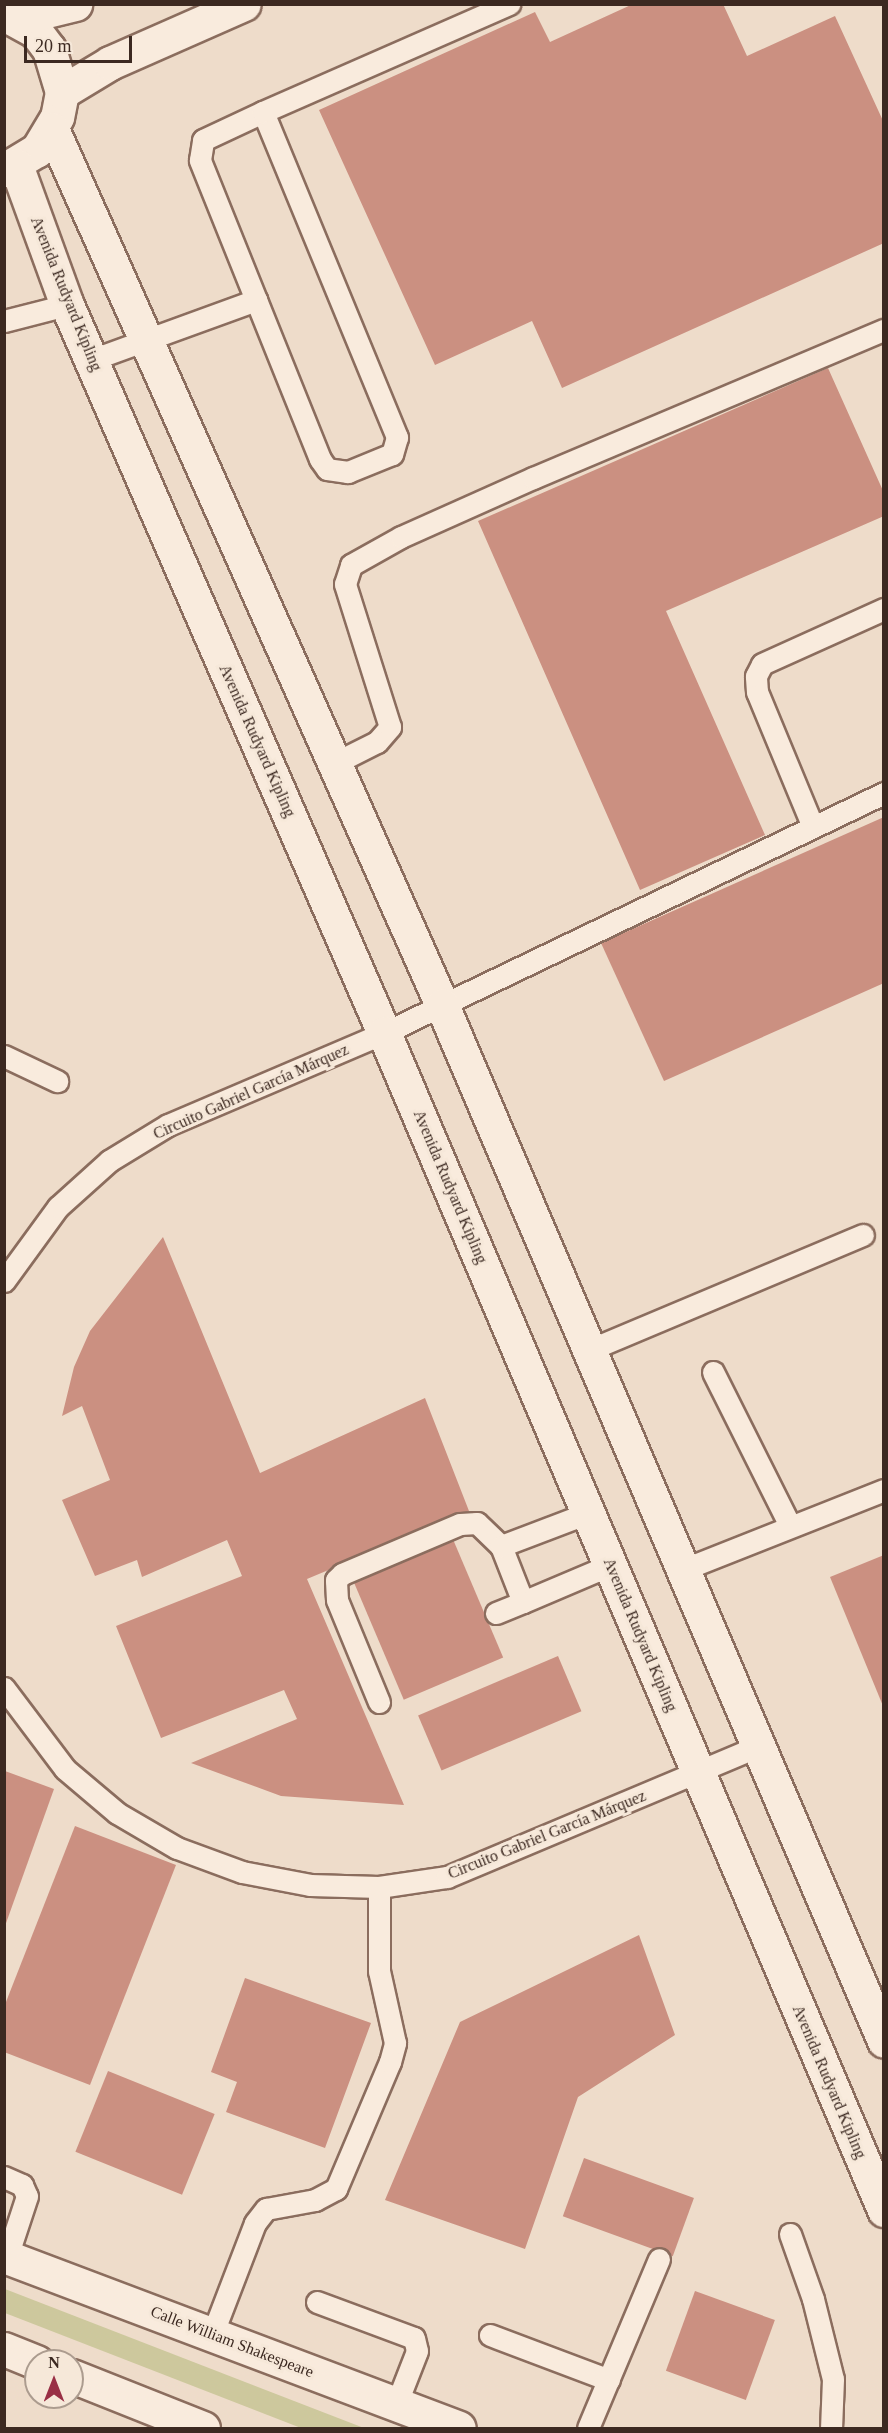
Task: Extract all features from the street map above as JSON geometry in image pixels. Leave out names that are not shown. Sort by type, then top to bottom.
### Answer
[{"type":"street","points":[[11,16],[75,4]]},
{"type":"street","points":[[62,92],[110,63],[244,4]]},
{"type":"street","points":[[10,168],[37,150],[52,129],[62,92],[50,49],[11,16]]},
{"type":"street","points":[[52,129],[442,1005],[884,2040]]},
{"type":"street","name":"Avenida Rudyard Kipling","points":[[10,168],[91,360],[384,1033],[884,2210]]},
{"type":"street","name":"Calle William Shakespeare","points":[[6,2256],[459,2428]]},
{"type":"street","points":[[4,2349],[24,2357]]},
{"type":"street","points":[[84,2381],[203,2428]]},
{"type":"lane","points":[[263,112],[397,437],[392,454],[348,472],[327,469],[256,300],[199,148],[203,140],[263,112],[509,4]]},
{"type":"lane","points":[[91,360],[145,338],[256,300]]},
{"type":"lane","points":[[4,321],[68,305]]},
{"type":"lane","points":[[334,763],[377,742],[390,727],[345,584],[351,565],[522,483],[884,330]]},
{"type":"lane","points":[[813,826],[757,692],[756,676],[762,664],[884,609]]},
{"type":"lane","name":"Circuito Gabriel García Márquez","points":[[4,1281],[58,1207],[110,1161],[168,1125],[384,1033],[884,793]]},
{"type":"lane","points":[[4,1056],[57,1081]]},
{"type":"lane","points":[[589,1350],[863,1235]]},
{"type":"lane","points":[[712,1372],[790,1526]]},
{"type":"lane","points":[[682,1570],[884,1490]]},
{"type":"lane","points":[[501,1546],[588,1513]]},
{"type":"lane","points":[[379,1702],[337,1600],[336,1580],[468,1522],[477,1523],[501,1546],[523,1602]]},
{"type":"lane","points":[[496,1612],[610,1565]]},
{"type":"lane","name":"Circuito Gabriel García Márquez","points":[[4,1688],[65,1768],[117,1813],[177,1848],[242,1872],[298,1883],[379,1887],[447,1877],[758,1746]]},
{"type":"lane","points":[[212,2335],[255,2223],[266,2209],[315,2200],[336,2189],[390,2062],[395,2043],[379,1971],[379,1887]]},
{"type":"lane","points":[[4,2177],[22,2185],[27,2196],[6,2256]]},
{"type":"lane","points":[[790,2234],[813,2299],[833,2379],[831,2428]]},
{"type":"lane","points":[[588,2428],[659,2259]]},
{"type":"lane","points":[[317,2302],[414,2338],[417,2351],[396,2404]]},
{"type":"lane","points":[[490,2335],[609,2380]]},
{"type":"shaded area","points":[[5,2289],[364,2428],[301,2428],[5,2313]]},
{"type":"building","points":[[633,4],[723,4],[747,56],[835,16],[884,123],[884,243],[562,388],[532,321],[435,365],[319,110],[535,12],[550,42]]},
{"type":"building","points":[[828,368],[884,493],[884,516],[666,611],[765,835],[640,890],[478,521]]},
{"type":"building","points":[[884,817],[884,983],[664,1081],[601,943]]},
{"type":"building","points":[[163,1237],[260,1473],[425,1398],[469,1511],[307,1579],[404,1805],[281,1796],[191,1763],[297,1719],[284,1690],[161,1738],[116,1626],[242,1576],[227,1540],[142,1577],[137,1560],[95,1576],[62,1500],[110,1480],[82,1406],[62,1416],[74,1367],[90,1331]]},
{"type":"building","points":[[452,1537],[503,1658],[404,1700],[353,1579]]},
{"type":"building","points":[[884,1555],[884,1706],[883,1706],[830,1577]]},
{"type":"building","points":[[558,1656],[581,1711],[442,1771],[418,1715]]},
{"type":"building","points":[[5,1771],[54,1789],[5,1926]]},
{"type":"building","points":[[75,1826],[176,1865],[90,2085],[4,2052],[4,2007]]},
{"type":"building","points":[[639,1935],[675,2035],[578,2097],[525,2249],[385,2200],[460,2022]]},
{"type":"building","points":[[245,1978],[371,2023],[325,2148],[226,2112],[237,2082],[211,2072]]},
{"type":"building","points":[[108,2071],[215,2114],[182,2195],[75,2152]]},
{"type":"building","points":[[584,2158],[694,2198],[673,2256],[563,2216]]},
{"type":"building","points":[[695,2291],[775,2320],[746,2400],[666,2371]]}]
